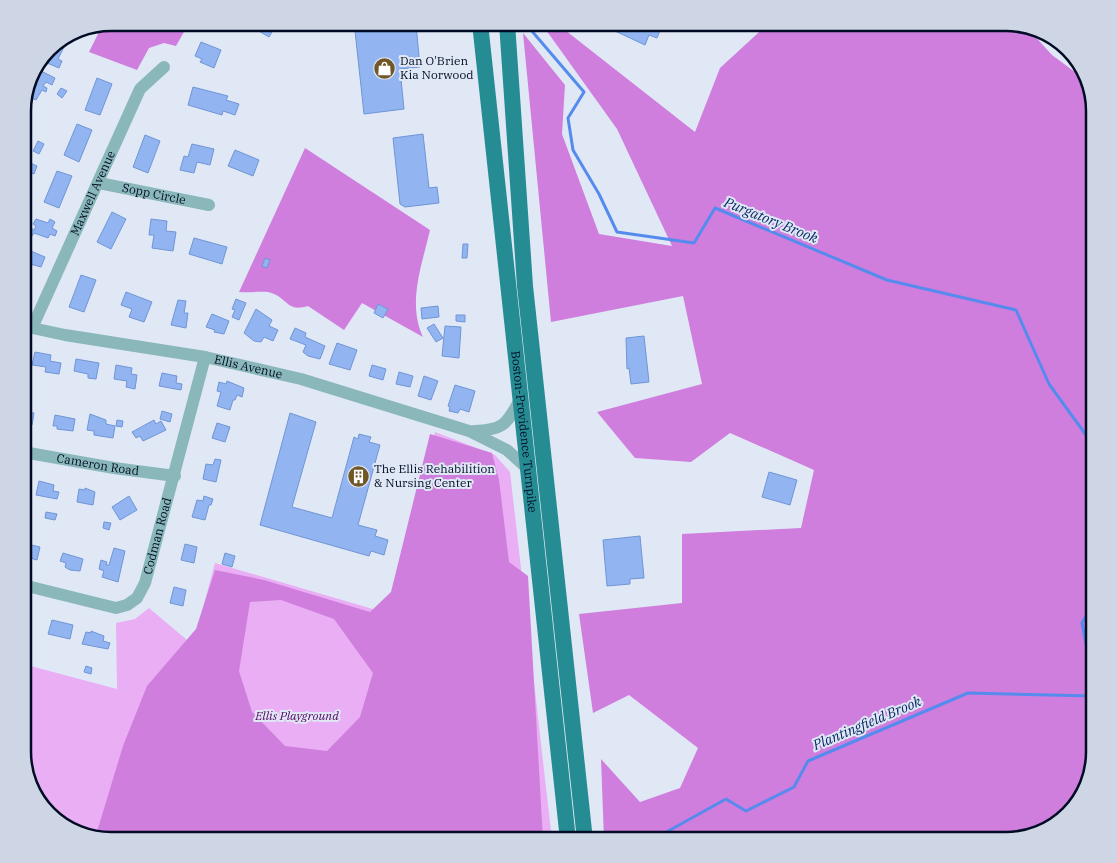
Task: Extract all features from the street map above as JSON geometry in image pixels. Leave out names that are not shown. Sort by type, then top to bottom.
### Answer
[{"type":"main road","name":"Boston-Providence Turnpike","points":[[481,31],[567,832]]},
{"type":"main road","name":"Boston-Providence Turnpike","points":[[507,31],[530,346],[584,832]]},
{"type":"street","name":"Maxwell Avenue","points":[[31,319],[99,183],[140,89],[164,67]]},
{"type":"street","name":"Sopp Circle","points":[[99,183],[208,205]]},
{"type":"street","name":"Ellis Avenue","points":[[31,328],[205,357],[301,379],[469,431],[507,450],[528,469]]},
{"type":"street","name":"Codman Road","points":[[31,587],[116,608],[127,605],[137,598],[155,548],[205,357]]},
{"type":"street","name":"Ellis Avenue","points":[[469,431],[492,430],[504,426],[520,398]]},
{"type":"street","name":"Cameron Road","points":[[31,453],[114,468],[175,476]]},
{"type":"green space","name":"Ellis Playground","points":[[435,432],[495,455],[510,472],[551,832],[111,832],[86,828],[76,823],[63,815],[42,792],[35,777],[31,757],[31,666],[117,689],[116,623],[135,619],[149,608],[193,645],[215,563],[390,614]]},
{"type":"shaded area","points":[[184,31],[176,46],[164,43],[149,48],[137,70],[89,52],[99,32]]},
{"type":"shaded area","points":[[547,31],[566,31],[695,132],[720,68],[760,31],[1006,31],[1036,37],[1052,55],[1074,72],[1082,86],[1086,111],[1086,752],[1082,777],[1075,792],[1058,812],[1050,818],[1031,828],[1006,832],[604,832],[601,759],[640,802],[680,788],[698,748],[629,695],[593,713],[579,614],[682,603],[682,534],[801,528],[814,470],[730,433],[691,462],[635,458],[597,412],[702,384],[683,296],[551,322],[523,33],[565,85],[562,134],[599,234],[672,246],[617,129]]},
{"type":"shaded area","points":[[305,148],[430,230],[420,270],[416,297],[418,324],[423,337],[362,303],[344,330],[308,306],[301,308],[291,306],[268,292],[239,292]]},
{"type":"shaded area","name":"Ellis Playground","points":[[430,434],[492,453],[499,480],[509,562],[528,576],[543,832],[111,832],[97,830],[123,746],[147,686],[196,629],[215,570],[264,580],[370,612],[391,592]],"holes":[[[281,600],[334,619],[373,673],[360,717],[327,751],[285,746],[252,712],[239,671],[250,602]]]},
{"type":"building","points":[[259,31],[272,31],[269,37]]},
{"type":"building","name":"Dan O'Brien Kia Norwood","points":[[355,31],[417,31],[420,67],[400,69],[404,109],[364,114]]},
{"type":"building","points":[[615,31],[660,31],[657,38],[649,35],[645,45]]},
{"type":"building","points":[[201,42],[221,50],[214,68],[200,62],[202,59],[195,56]]},
{"type":"building","points":[[64,47],[58,59],[62,61],[59,68],[48,63]]},
{"type":"building","points":[[43,72],[55,78],[52,85],[46,82],[43,86],[47,88],[46,92],[42,90],[36,100],[33,98],[34,91]]},
{"type":"building","points":[[97,78],[112,84],[100,115],[85,110]]},
{"type":"building","points":[[193,87],[228,96],[226,100],[239,104],[235,115],[223,111],[222,115],[188,105]]},
{"type":"building","points":[[61,88],[67,91],[62,98],[57,94]]},
{"type":"building","points":[[77,124],[92,130],[79,162],[64,155]]},
{"type":"building","points":[[423,134],[429,188],[437,187],[439,203],[405,207],[400,204],[393,138]]},
{"type":"building","points":[[145,135],[160,141],[148,173],[133,167]]},
{"type":"building","points":[[38,141],[44,144],[39,154],[33,151]]},
{"type":"building","points":[[192,144],[214,149],[210,165],[197,162],[194,173],[180,170],[184,156],[188,157]]},
{"type":"building","points":[[235,150],[259,160],[253,176],[228,166]]},
{"type":"building","points":[[31,163],[37,166],[34,174],[31,173]]},
{"type":"building","points":[[57,171],[72,176],[59,208],[44,202]]},
{"type":"building","points":[[112,212],[126,219],[111,249],[97,242]]},
{"type":"building","points":[[36,219],[48,223],[50,219],[55,222],[52,228],[57,231],[55,236],[50,234],[48,238],[34,233],[31,238],[31,228],[34,230],[36,226],[33,224]]},
{"type":"building","points":[[151,219],[167,221],[166,231],[176,232],[173,251],[152,248],[154,235],[149,235]]},
{"type":"building","points":[[194,238],[227,247],[222,264],[189,254]]},
{"type":"building","points":[[463,244],[468,244],[467,258],[462,258]]},
{"type":"building","points":[[31,251],[45,257],[41,267],[31,264]]},
{"type":"building","points":[[265,258],[270,260],[267,268],[262,266]]},
{"type":"building","points":[[81,275],[96,280],[84,312],[69,307]]},
{"type":"building","points":[[126,292],[152,302],[144,322],[129,317],[132,309],[121,305]]},
{"type":"building","points":[[236,299],[246,303],[239,320],[232,317],[235,310],[232,309]]},
{"type":"building","points":[[178,300],[186,301],[184,313],[188,313],[186,328],[171,325]]},
{"type":"building","points":[[378,304],[388,309],[383,318],[374,313]]},
{"type":"building","points":[[438,306],[439,317],[422,319],[421,308]]},
{"type":"building","points":[[256,309],[272,320],[269,326],[278,330],[273,341],[264,337],[261,342],[254,341],[244,333]]},
{"type":"building","points":[[212,314],[229,321],[224,334],[214,332],[215,330],[206,327]]},
{"type":"building","points":[[456,315],[465,315],[465,322],[456,321]]},
{"type":"building","points":[[434,324],[443,338],[436,342],[427,328]]},
{"type":"building","points":[[445,326],[461,327],[459,358],[442,356]]},
{"type":"building","points":[[295,328],[306,333],[305,337],[325,346],[320,359],[308,356],[303,352],[306,345],[290,339]]},
{"type":"building","points":[[644,336],[649,382],[631,384],[629,368],[627,369],[626,338]]},
{"type":"building","points":[[337,343],[357,350],[350,370],[329,364]]},
{"type":"building","points":[[35,352],[51,355],[50,361],[61,363],[59,374],[45,372],[46,367],[32,365]]},
{"type":"building","points":[[76,359],[99,363],[96,379],[88,378],[88,374],[74,371]]},
{"type":"building","points":[[116,365],[132,368],[131,374],[137,375],[135,389],[126,387],[127,381],[114,379]]},
{"type":"building","points":[[372,365],[386,369],[383,380],[369,376]]},
{"type":"building","points":[[399,372],[413,376],[410,387],[396,384]]},
{"type":"building","points":[[162,373],[177,376],[176,383],[182,384],[181,390],[159,386]]},
{"type":"building","points":[[424,376],[438,381],[431,400],[418,396]]},
{"type":"building","points":[[227,381],[244,388],[242,397],[237,395],[235,400],[233,400],[230,410],[217,406],[221,392],[217,391],[219,382],[226,384]]},
{"type":"building","points":[[455,385],[475,391],[469,412],[460,409],[458,413],[449,411],[450,407],[448,406]]},
{"type":"building","points":[[162,411],[172,414],[170,422],[160,419]]},
{"type":"building","points":[[31,412],[34,413],[31,425]]},
{"type":"building","name":"The Ellis Rehabilition & Nursing Center","points":[[290,413],[316,422],[292,507],[332,518],[354,437],[358,439],[359,434],[371,437],[369,442],[380,445],[358,525],[377,530],[375,536],[388,540],[384,555],[371,551],[369,556],[260,525]]},
{"type":"building","points":[[90,414],[106,420],[106,424],[115,426],[113,438],[94,435],[94,431],[87,430]]},
{"type":"building","points":[[55,415],[75,419],[73,431],[57,429],[57,426],[53,426]]},
{"type":"building","points":[[117,420],[123,421],[122,427],[116,426]]},
{"type":"building","points":[[154,420],[156,424],[161,421],[166,430],[143,441],[140,436],[136,438],[132,432]]},
{"type":"building","points":[[217,423],[230,427],[225,442],[212,438]]},
{"type":"building","points":[[215,459],[221,460],[216,482],[203,479],[206,464],[213,465]]},
{"type":"building","points":[[769,472],[797,480],[790,505],[762,497]]},
{"type":"building","points":[[39,481],[54,485],[53,491],[59,492],[57,499],[36,495]]},
{"type":"building","points":[[85,488],[95,492],[93,505],[77,502],[79,489],[85,490]]},
{"type":"building","points":[[129,496],[137,510],[120,520],[112,507]]},
{"type":"building","points":[[204,496],[213,499],[211,505],[209,505],[205,520],[192,517],[197,500],[203,501]]},
{"type":"building","points":[[46,512],[57,514],[55,520],[45,518]]},
{"type":"building","points":[[104,522],[111,523],[109,530],[103,528]]},
{"type":"building","points":[[640,536],[644,578],[630,579],[630,584],[607,586],[603,540]]},
{"type":"building","points":[[185,544],[197,547],[194,563],[181,560]]},
{"type":"building","points":[[31,545],[40,547],[37,560],[31,558]]},
{"type":"building","points":[[114,548],[125,551],[118,582],[102,577],[104,571],[99,569],[101,560],[107,562],[106,565],[109,565]]},
{"type":"building","points":[[63,553],[83,559],[80,571],[70,570],[65,567],[66,563],[60,561]]},
{"type":"building","points":[[225,553],[235,556],[232,567],[222,564]]},
{"type":"building","points":[[174,587],[186,590],[183,606],[170,603]]},
{"type":"building","points":[[52,620],[73,625],[70,639],[48,634]]},
{"type":"building","points":[[91,631],[104,636],[103,641],[110,643],[108,649],[82,644],[86,632],[91,633]]},
{"type":"building","points":[[86,666],[92,668],[91,674],[84,672]]},
{"type":"waterway","name":"Purgatory Brook","points":[[532,31],[584,92],[568,118],[573,150],[599,194],[617,232],[694,243],[715,208],[887,280],[1016,310],[1049,384],[1086,435]]},
{"type":"waterway","name":"Purgatory Brook","points":[[1086,616],[1082,623],[1086,644]]},
{"type":"waterway","name":"Plantingfield Brook","points":[[666,832],[726,799],[746,811],[794,787],[808,761],[968,693],[1086,696]]},
{"type":"place","name":"Dan O'Brien Kia Norwood","points":[[384,68]]},
{"type":"place","name":"The Ellis Rehabilition & Nursing Center","points":[[358,476]]}]
